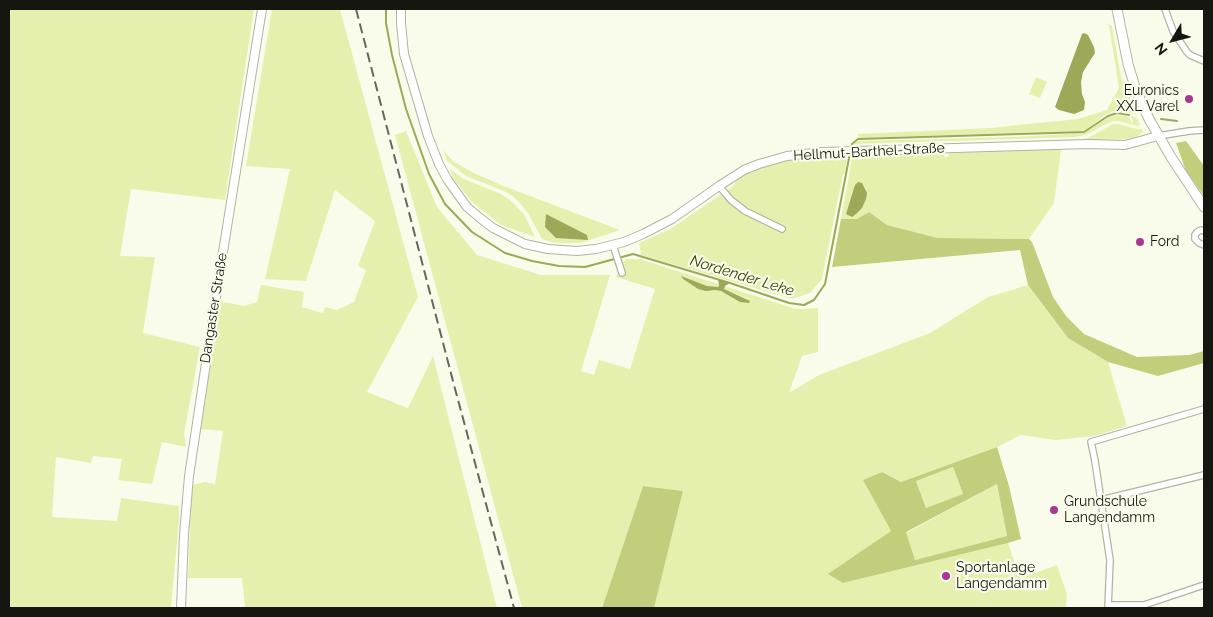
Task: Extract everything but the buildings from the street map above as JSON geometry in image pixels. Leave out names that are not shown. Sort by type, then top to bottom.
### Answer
[{"type":"main road","points":[[1117,9],[1131,76],[1141,102],[1174,163],[1204,207]]},
{"type":"street","name":"Dangaster Straße","points":[[181,608],[189,474],[262,9]]},
{"type":"street","name":"Hellmut-Barthel-Straße","points":[[401,9],[400,23],[404,54],[428,136],[447,179],[467,207],[494,228],[525,244],[548,249],[577,251],[596,249],[637,237],[672,219],[744,170],[774,159],[805,154],[856,151],[1088,144],[1125,145],[1158,136]]},
{"type":"street","points":[[1166,9],[1173,31],[1186,52],[1204,61]]},
{"type":"street","points":[[1158,136],[1204,130]]},
{"type":"street","points":[[718,186],[745,211],[782,229]]},
{"type":"street","points":[[1204,231],[1197,232],[1195,240],[1204,245]]},
{"type":"street","points":[[613,245],[622,273]]},
{"type":"street","points":[[1204,409],[1091,442],[1110,560],[1108,606],[1144,605],[1204,585]]},
{"type":"street","points":[[1101,500],[1204,475]]},
{"type":"shaded area","points":[[9,9],[254,9],[225,200],[131,189],[120,256],[155,257],[143,333],[200,347],[184,434],[186,447],[162,442],[152,484],[118,480],[122,459],[93,456],[91,463],[56,457],[52,517],[117,521],[121,498],[179,506],[171,608],[9,608]]},
{"type":"shaded area","points":[[272,9],[340,9],[418,297],[367,392],[408,408],[433,356],[497,608],[245,608],[242,578],[188,578],[192,485],[205,482],[215,484],[223,431],[200,429],[218,301],[244,306],[257,302],[261,285],[304,292],[302,307],[323,313],[325,307],[337,310],[354,302],[366,270],[358,266],[375,221],[335,190],[306,281],[265,279],[290,169],[246,166]]},
{"type":"shaded area","points":[[1105,23],[1112,26],[1121,77],[1137,114],[1112,112],[1081,131],[859,138],[857,134],[990,128],[1078,119],[1107,110],[1119,88],[1109,26]]},
{"type":"shaded area","points":[[1084,33],[1088,35],[1095,53],[1083,72],[1081,82],[1085,102],[1084,110],[1074,114],[1055,107]]},
{"type":"shaded area","points":[[1036,77],[1047,82],[1040,98],[1029,94]]},
{"type":"shaded area","points":[[1118,115],[1129,117],[1132,123],[1131,116],[1137,118],[1140,125],[1112,121],[1088,134],[1076,137],[854,144],[859,141],[1084,133],[1109,117]]},
{"type":"shaded area","points":[[1113,124],[1142,129],[1143,132],[1138,136],[1127,139],[860,148],[1082,139],[1088,138]]},
{"type":"shaded area","points":[[406,131],[437,207],[477,255],[541,275],[610,275],[581,371],[594,375],[599,360],[630,369],[655,289],[616,277],[626,259],[640,259],[796,309],[818,308],[818,352],[802,356],[789,393],[819,375],[930,333],[988,297],[1028,285],[1068,338],[1108,362],[1127,426],[1095,436],[1056,440],[1021,435],[997,447],[901,482],[882,472],[863,480],[891,531],[843,583],[1008,543],[1020,578],[1057,565],[1067,594],[1066,608],[654,608],[683,491],[643,486],[602,608],[522,608],[395,135]],"holes":[[[682,277],[707,286],[723,289],[748,299],[740,302],[717,290],[698,289]]]},
{"type":"shaded area","points":[[1186,141],[1204,166],[1204,196],[1186,171],[1176,143]]},
{"type":"shaded area","points":[[443,150],[454,162],[472,172],[501,185],[620,230],[581,243],[554,243],[542,239],[528,213],[519,202],[504,191],[466,176],[447,161]]},
{"type":"shaded area","points":[[1061,150],[1054,203],[1029,239],[938,238],[887,225],[869,212],[857,219],[841,219],[852,158],[857,155],[858,160],[860,160],[862,154],[943,152],[945,157],[948,157],[949,152]]},
{"type":"shaded area","points":[[841,155],[842,157],[847,157],[845,174],[843,174],[822,279],[810,293],[792,299],[641,255],[639,243],[670,229],[732,187],[738,179],[748,173],[787,160],[833,156],[840,160]]},
{"type":"shaded area","points":[[450,169],[464,179],[501,194],[510,200],[524,214],[535,237],[501,225],[472,202],[453,178]]},
{"type":"shaded area","points":[[858,182],[862,183],[867,193],[866,199],[862,208],[852,217],[846,214],[855,185]]},
{"type":"shaded area","points":[[869,212],[887,225],[938,238],[1029,239],[1032,242],[1053,297],[1066,316],[1084,334],[1137,357],[1189,355],[1204,351],[1204,363],[1158,376],[1108,362],[1068,338],[1028,285],[1020,250],[832,267],[841,219],[857,219]]},
{"type":"shaded area","points":[[546,214],[587,235],[588,240],[556,238],[545,227]]},
{"type":"shaded area","points":[[681,276],[707,286],[718,287],[718,279],[730,283],[724,289],[750,301],[749,303],[740,302],[721,291],[698,289]]},
{"type":"shaded area","points":[[997,447],[1009,486],[1021,539],[843,583],[828,574],[891,531],[863,480],[882,472],[901,482]],"holes":[[[953,467],[963,494],[926,508],[916,481]],[[997,484],[1007,536],[915,560],[906,532]]]},
{"type":"shaded area","points":[[953,467],[963,494],[926,508],[916,481]]},
{"type":"shaded area","points":[[997,484],[1007,536],[915,560],[906,533]]},
{"type":"shaded area","points":[[643,486],[683,491],[654,608],[602,608]]},
{"type":"waterway","name":"Nordender Leke","points":[[386,9],[386,23],[392,55],[406,109],[429,174],[445,204],[472,232],[505,253],[559,266],[585,267],[633,254],[789,303],[804,305],[814,300],[825,284],[850,153]]},
{"type":"waterway","name":"Nordender Leke","points":[[851,148],[852,144],[858,139],[1084,132],[1108,116],[1117,113],[1129,115]]},
{"type":"waterway","name":"Nordender Leke","points":[[1161,119],[1177,121]]},
{"type":"railway","points":[[356,9],[514,608]]},
{"type":"place","name":"Euronics XXL Varel","points":[[1189,99]]},
{"type":"place","name":"Ford","points":[[1140,242]]},
{"type":"place","name":"Grundschule Langendamm","points":[[1054,510]]},
{"type":"place","name":"Sportanlage Langendamm","points":[[946,576]]}]
